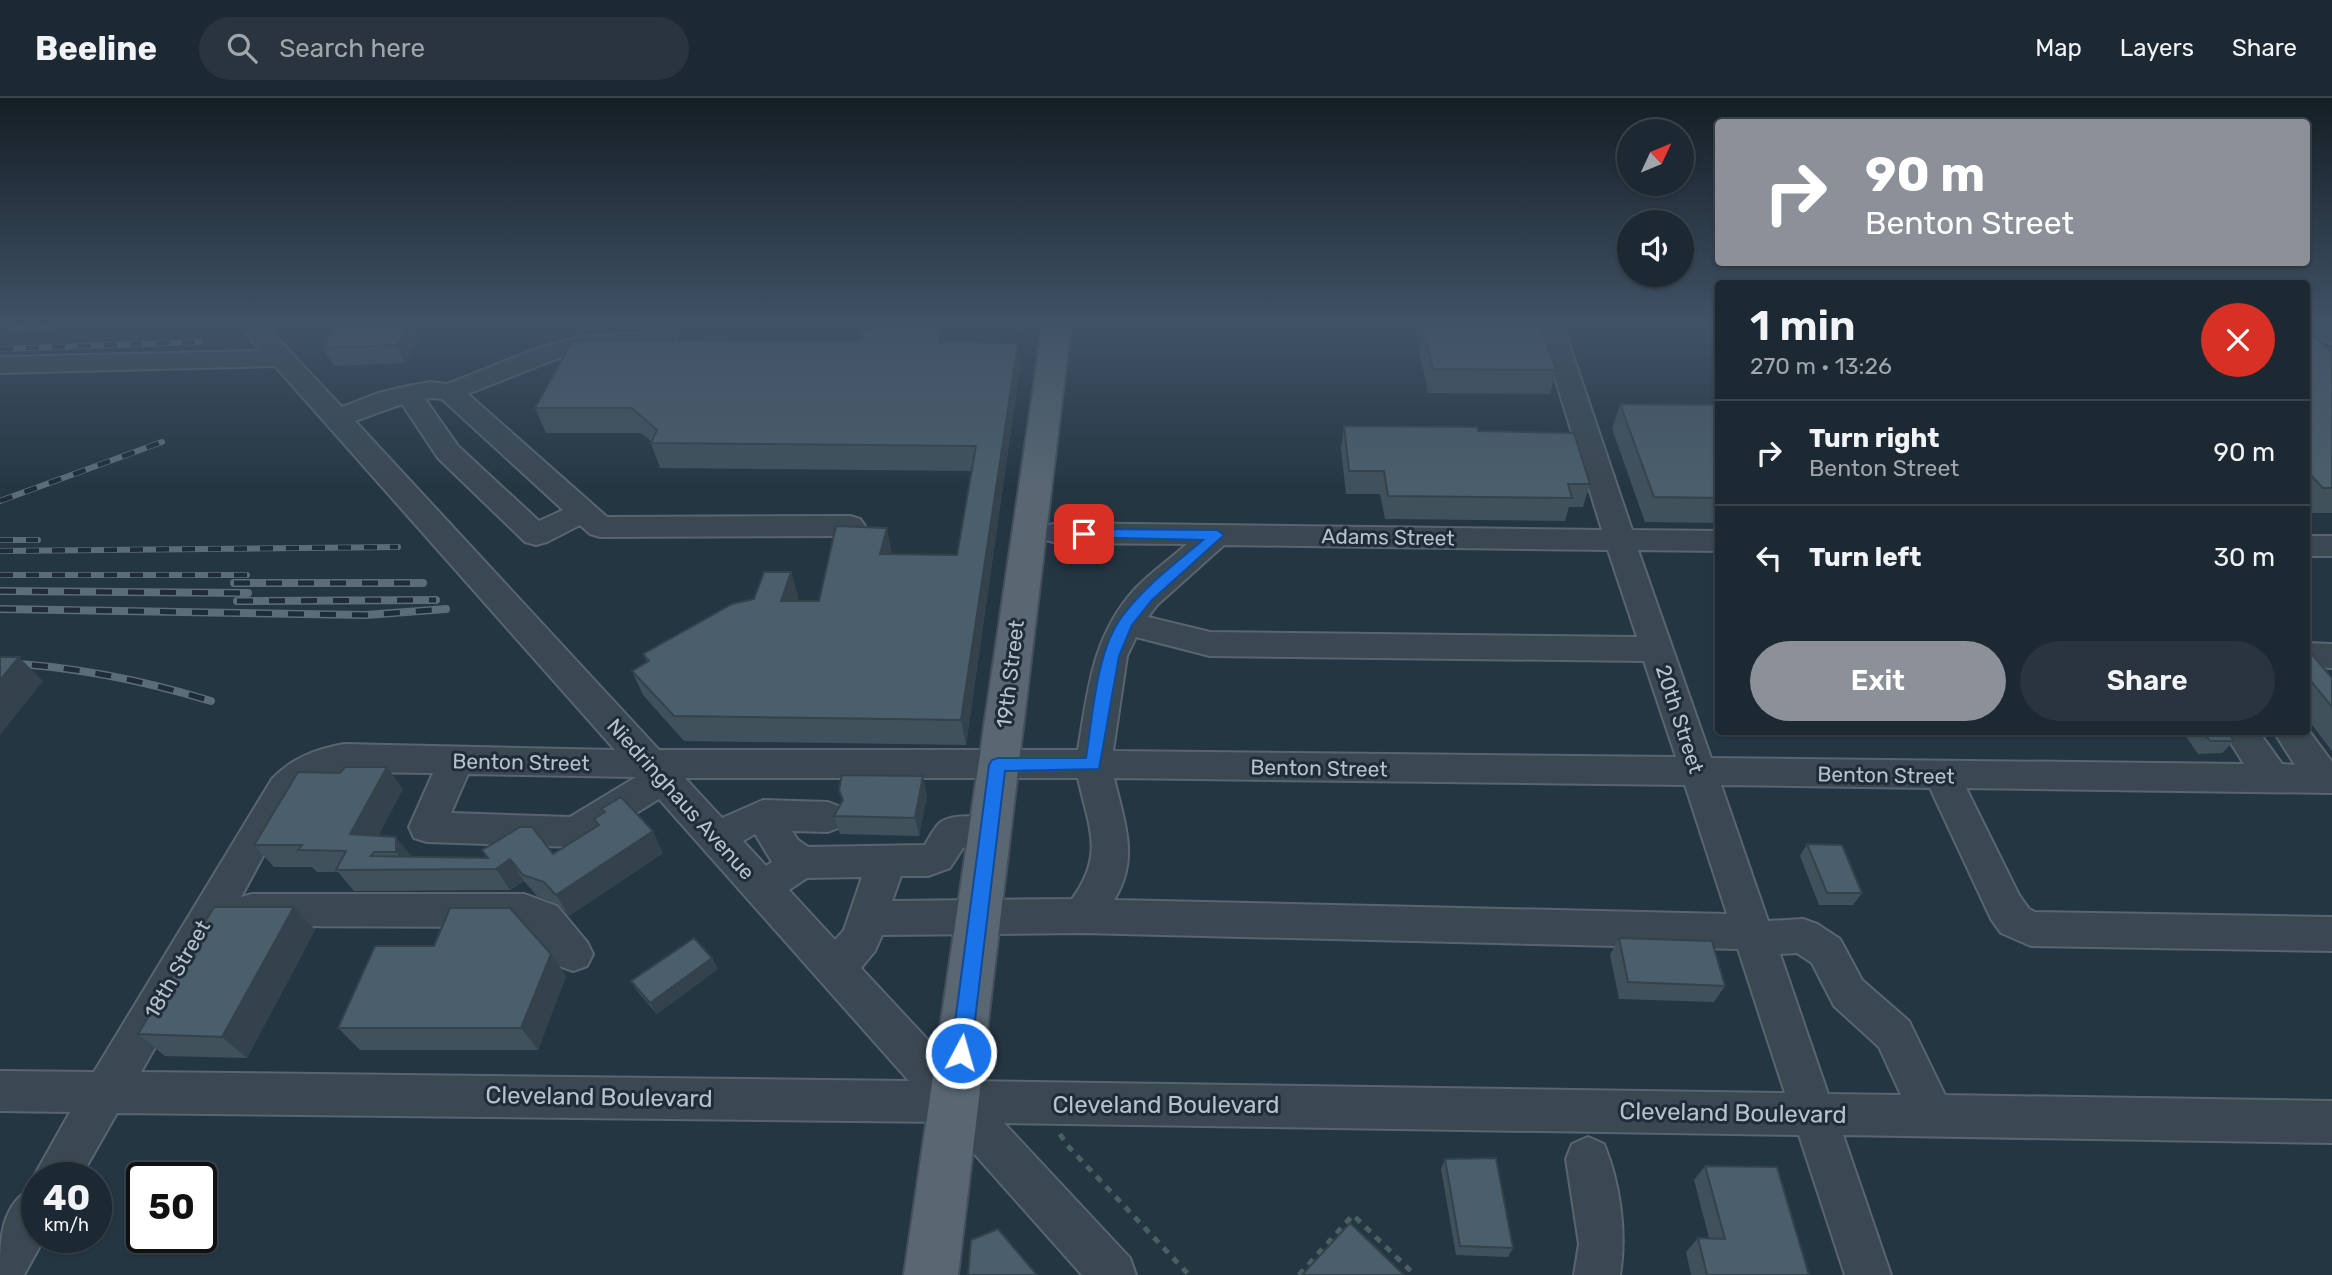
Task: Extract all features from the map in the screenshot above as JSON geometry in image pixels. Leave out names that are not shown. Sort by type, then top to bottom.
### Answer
[{"type":"main road","name":"19th Street","points":[[931,1275],[1050,378]]},
{"type":"street","name":"Niedringhaus Avenue","points":[[299,378],[1113,1275]]},
{"type":"street","points":[[336,419],[387,399],[431,390],[450,392],[485,378]]},
{"type":"street","name":"20th Street","points":[[1568,378],[1868,1275]]},
{"type":"street","points":[[450,392],[600,527],[850,526]]},
{"type":"street","points":[[408,394],[448,452],[536,535],[583,512]]},
{"type":"street","name":"Adams Street","points":[[1057,533],[1715,541]]},
{"type":"street","points":[[1082,916],[1102,886],[1112,849],[1093,764],[1111,656],[1126,622],[1146,597],[1217,535]]},
{"type":"street","points":[[2310,546],[2332,546]]},
{"type":"street","points":[[1126,622],[1210,644],[1658,649]]},
{"type":"street","points":[[2310,655],[2332,656]]},
{"type":"street","points":[[2310,659],[2332,687]]},
{"type":"street","points":[[2243,735],[2273,779]]},
{"type":"street","points":[[2293,735],[2328,779]]},
{"type":"street","name":"Benton Street","points":[[308,768],[327,760],[344,758],[656,772],[1000,747],[1093,764],[2328,779]]},
{"type":"street","points":[[456,761],[427,827],[575,832],[656,772]]},
{"type":"street","name":"18th Street","points":[[64,1162],[285,789],[308,768]]},
{"type":"street","points":[[1942,775],[2005,907],[2015,921],[2031,929],[2332,934]]},
{"type":"street","points":[[717,838],[763,815],[828,817]]},
{"type":"street","points":[[763,815],[785,850],[802,863]]},
{"type":"street","points":[[762,888],[802,863],[928,860],[937,857],[953,833],[989,833]]},
{"type":"street","points":[[835,969],[862,939],[881,876],[890,861]]},
{"type":"street","points":[[211,910],[524,911],[542,918],[573,954]]},
{"type":"street","points":[[869,918],[1082,916],[1803,936],[1826,951],[1848,993],[1894,1034],[1933,1116]]},
{"type":"street","name":"Cleveland Boulevard","points":[[0,1091],[956,1101],[2332,1122]]},
{"type":"street","points":[[1588,1159],[1602,1244],[1597,1275]]},
{"type":"street","points":[[0,1270],[21,1235]]},
{"type":"path","points":[[1042,1104],[1066,1144],[1189,1275]]},
{"type":"path","points":[[1299,1275],[1353,1215],[1415,1275]]},
{"type":"building","points":[[552,378],[1013,378],[961,720],[674,716],[632,671],[649,661],[643,654],[732,604],[754,599],[764,572],[791,572],[781,601],[819,601],[836,526],[887,528],[880,554],[957,555],[976,446],[651,443],[657,430],[632,408],[535,408]]},
{"type":"building","points":[[2310,378],[2332,378],[2332,488],[2323,488],[2310,474]]},
{"type":"building","points":[[1620,404],[1715,405],[1715,498],[1654,497]]},
{"type":"building","points":[[1344,426],[1477,427],[1478,431],[1574,433],[1590,484],[1568,484],[1572,498],[1388,496],[1384,471],[1349,471]]},
{"type":"building","points":[[2310,652],[2332,678],[2332,707],[2310,680]]},
{"type":"building","points":[[0,657],[19,657],[0,680]]},
{"type":"building","points":[[2205,735],[2229,735],[2234,741],[2210,741]]},
{"type":"building","points":[[345,767],[387,767],[350,834],[396,837],[396,852],[374,852],[371,856],[488,858],[482,850],[520,827],[532,827],[553,854],[599,825],[594,819],[605,812],[601,809],[621,797],[653,831],[556,895],[544,882],[523,875],[510,859],[496,869],[336,870],[346,851],[298,850],[302,845],[254,845],[298,772],[340,773]]},
{"type":"building","points":[[842,775],[923,776],[915,818],[834,816],[843,800],[839,790]]},
{"type":"building","points":[[1807,844],[1842,845],[1862,893],[1827,893]]},
{"type":"building","points":[[214,907],[294,907],[222,1037],[138,1034]]},
{"type":"building","points":[[450,908],[510,908],[551,954],[521,1028],[338,1028],[375,946],[434,946]]},
{"type":"building","points":[[694,938],[712,958],[650,1003],[631,981]]},
{"type":"building","points":[[1619,938],[1712,941],[1725,986],[1628,982]]},
{"type":"building","points":[[1496,1158],[1513,1248],[1460,1246],[1445,1159]]},
{"type":"building","points":[[1705,1166],[1777,1167],[1809,1275],[1707,1275],[1698,1238],[1725,1239]]},
{"type":"building","points":[[1350,1223],[1404,1275],[1302,1275]]},
{"type":"building","points":[[998,1229],[1037,1275],[968,1275],[971,1240]]},
{"type":"railway","points":[[0,501],[162,442]]},
{"type":"railway","points":[[0,540],[38,540]]},
{"type":"railway","points":[[0,551],[398,547]]},
{"type":"railway","points":[[0,575],[247,575]]},
{"type":"railway","points":[[234,583],[423,583]]},
{"type":"railway","points":[[0,591],[248,593]]},
{"type":"railway","points":[[237,601],[436,600]]},
{"type":"railway","points":[[0,609],[366,615],[446,609]]},
{"type":"railway","points":[[0,663],[107,675],[211,701]]},
{"type":"route","points":[[961,1053],[998,765],[1093,764],[1111,656],[1126,622],[1146,597],[1217,535],[1084,534]]}]
